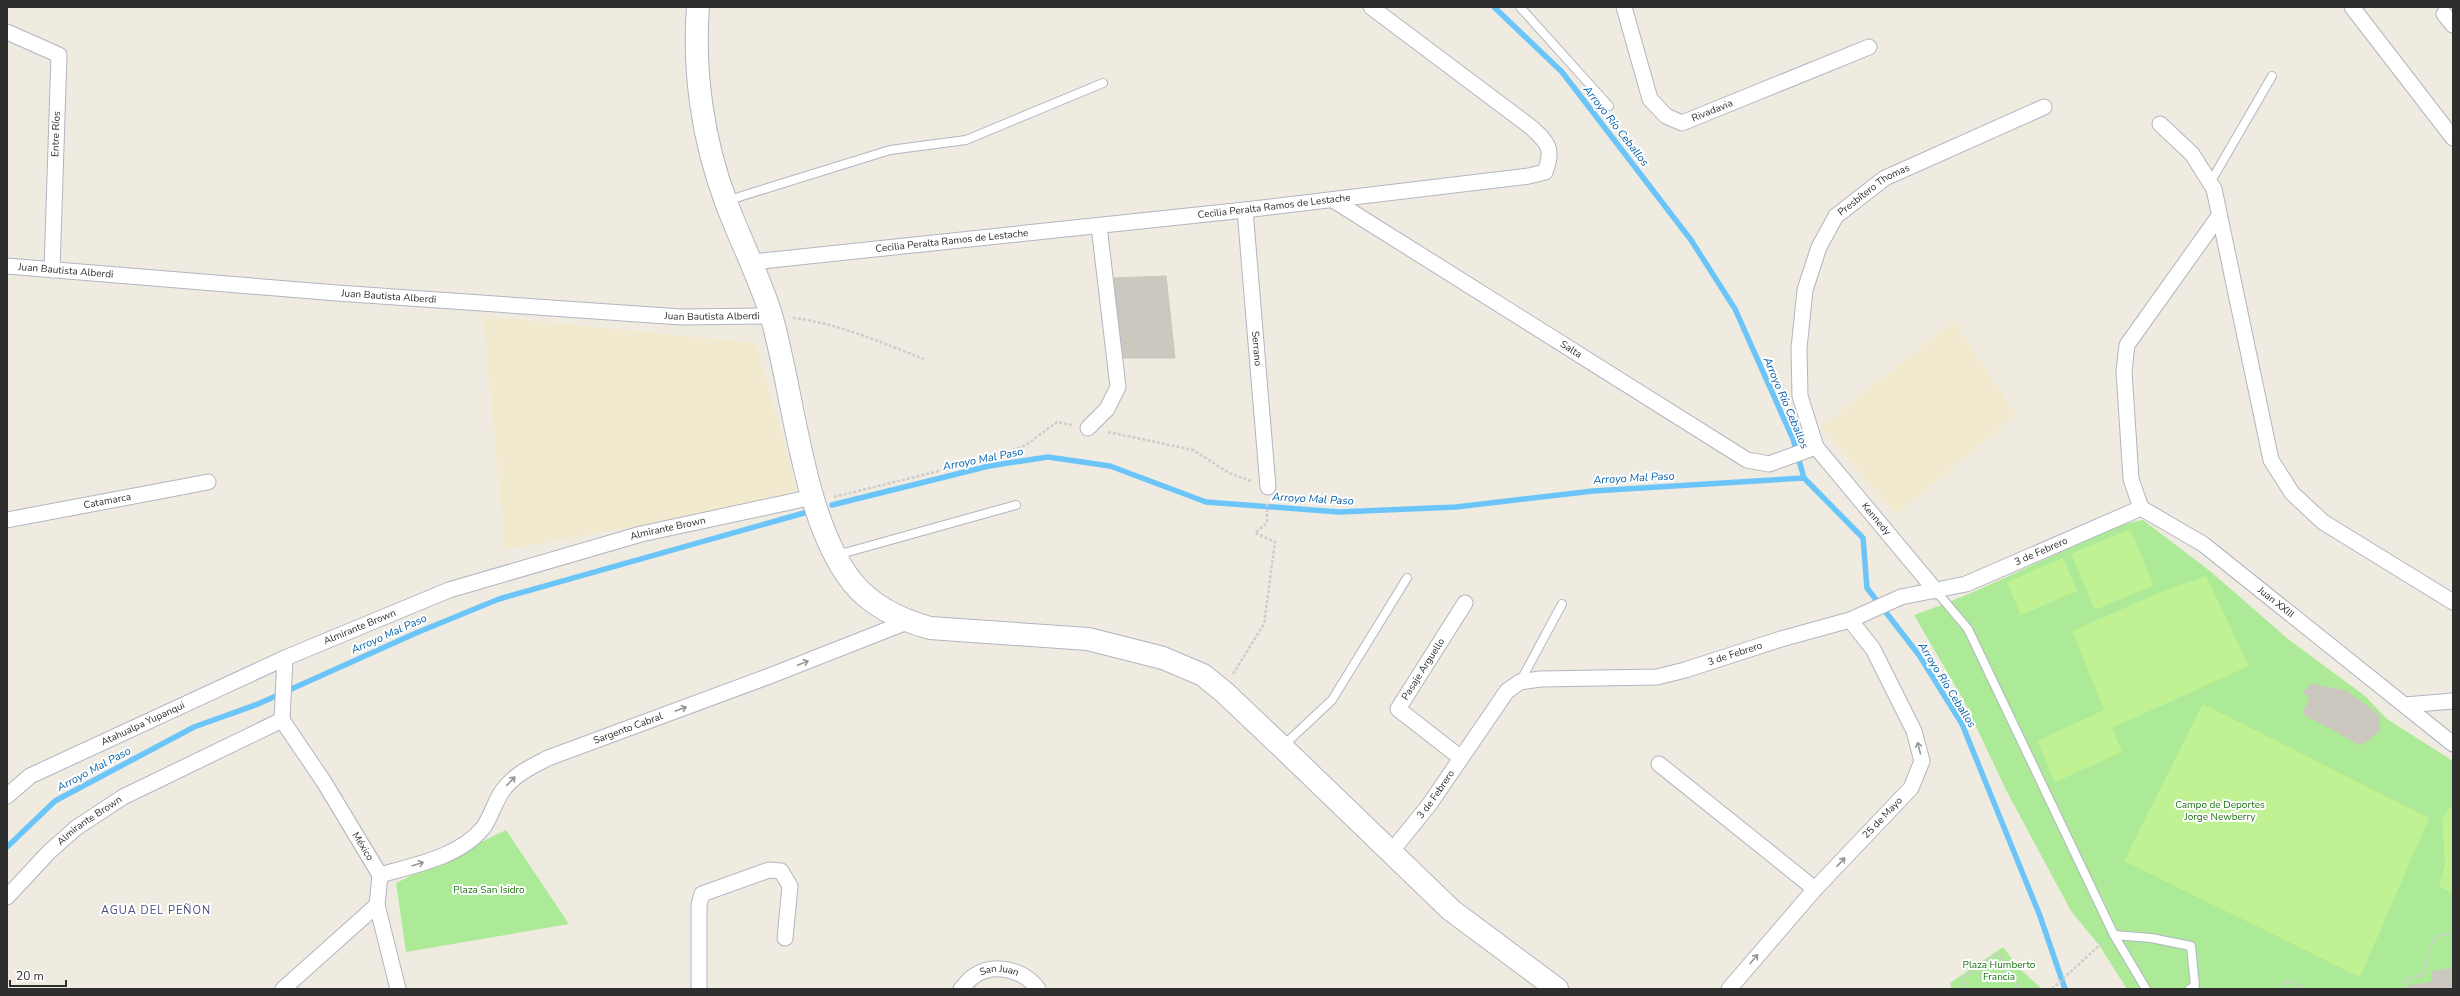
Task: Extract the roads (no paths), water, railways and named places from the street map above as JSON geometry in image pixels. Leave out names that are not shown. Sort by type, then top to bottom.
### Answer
[{"type":"main road","points":[[698,7],[696,37],[700,92],[709,147],[726,202],[752,262],[771,316],[813,497],[836,555],[853,582],[871,600],[907,622],[930,628],[1088,639],[1163,658],[1203,676],[1224,692],[1451,910],[1557,989]]},
{"type":"street","name":"Cecilia Peralta Ramos de Lestache","points":[[752,262],[1245,210],[1529,176],[1545,172],[1550,158],[1547,143],[1532,128],[1371,7]]},
{"type":"street","name":"Rivadavia","points":[[1624,7],[1650,99],[1666,116],[1682,123],[1869,47]]},
{"type":"street","points":[[2352,7],[2453,138]]},
{"type":"street","name":"Entre Ríos","points":[[7,32],[59,55],[52,270]]},
{"type":"street","name":"Presbítero Thomas","points":[[1816,447],[1800,396],[1799,348],[1805,290],[1819,247],[1836,216],[1885,178],[2044,107]]},
{"type":"street","points":[[2160,124],[2192,154],[2214,189],[2271,460],[2292,493],[2323,522],[2453,602]]},
{"type":"street","name":"Salta","points":[[1333,200],[1747,460],[1769,464],[1816,447]]},
{"type":"street","name":"Serrano","points":[[1245,210],[1268,494]]},
{"type":"street","points":[[2141,508],[2131,479],[2124,371],[2127,345],[2219,216]]},
{"type":"street","points":[[1088,428],[1107,409],[1118,387],[1099,226]]},
{"type":"street","name":"Juan Bautista Alberdi","points":[[7,266],[681,317],[771,316]]},
{"type":"street","name":"Kennedy","points":[[1816,447],[1936,591]]},
{"type":"street","name":"Catamarca","points":[[7,520],[208,482]]},
{"type":"street","name":"Almirante Brown","points":[[285,658],[449,590],[641,534],[813,497]]},
{"type":"street","name":"3 de Febrero","points":[[1391,852],[1429,805],[1506,690],[1520,682],[1540,679],[1658,677],[1686,670],[1781,639],[1856,617],[1901,597],[1966,584],[2141,508]]},
{"type":"street","name":"Juan XXIII","points":[[2141,508],[2203,544],[2453,744]]},
{"type":"street","name":"Pasaje Arguello","points":[[1461,758],[1398,709],[1465,603]]},
{"type":"street","name":"25 de Mayo","points":[[1729,989],[1815,889],[1911,788],[1922,761],[1914,731],[1856,617]]},
{"type":"street","name":"Sargento Cabral","points":[[380,875],[422,863],[461,846],[483,828],[503,790],[520,772],[548,758],[767,677],[907,622]]},
{"type":"street","points":[[282,713],[285,658]]},
{"type":"street","name":"Atahualpa Yupanqui","points":[[7,796],[30,776],[285,658]]},
{"type":"street","points":[[2405,705],[2453,701]]},
{"type":"street","name":"Almirante Brown","points":[[7,897],[49,852],[76,828],[116,802],[282,713]]},
{"type":"street","name":"México","points":[[282,713],[380,875]]},
{"type":"street","points":[[1659,764],[1815,889]]},
{"type":"street","points":[[699,989],[699,905],[702,894],[769,870],[781,871],[790,886],[785,938]]},
{"type":"street","points":[[380,875],[377,904],[398,989]]},
{"type":"street","points":[[283,989],[377,904]]},
{"type":"street","name":"San Juan","points":[[961,989],[974,976],[995,969],[1018,972],[1031,980],[1038,989]]},
{"type":"lane","points":[[1520,7],[1609,106]]},
{"type":"lane","points":[[2210,183],[2272,76]]},
{"type":"lane","points":[[726,202],[890,150],[966,140],[1103,83]]},
{"type":"lane","points":[[836,555],[1016,505]]},
{"type":"lane","points":[[1282,747],[1332,700],[1407,578]]},
{"type":"lane","points":[[1936,591],[1968,629],[2114,935],[2146,989]]},
{"type":"lane","points":[[1520,682],[1562,604]]},
{"type":"lane","points":[[2114,935],[2151,938],[2191,946],[2195,986],[2190,989]]},
{"type":"waterway","name":"Arroyo Río Ceballos","points":[[1494,7],[1562,72],[1691,240],[1735,309],[1793,439],[1804,478],[1863,538],[1867,588],[1919,655],[1962,724],[2040,916],[2065,989]]},
{"type":"waterway","name":"Arroyo Mal Paso","points":[[832,505],[989,466],[1048,457],[1110,466],[1206,502],[1339,512],[1456,507],[1593,491],[1804,478]]},
{"type":"waterway","name":"Arroyo Mal Paso","points":[[7,847],[55,801],[194,727],[258,704],[416,633],[499,599],[811,511]]},
{"type":"district","name":"AGUA DEL PEÑON","points":[[156,910]]},
{"type":"park label","name":"Campo de Deportes Jorge Newberry","points":[[2220,810]]},
{"type":"park label","name":"Plaza San Isidro","points":[[489,890]]},
{"type":"park label","name":"Plaza Humberto Francia","points":[[1999,970]]}]
